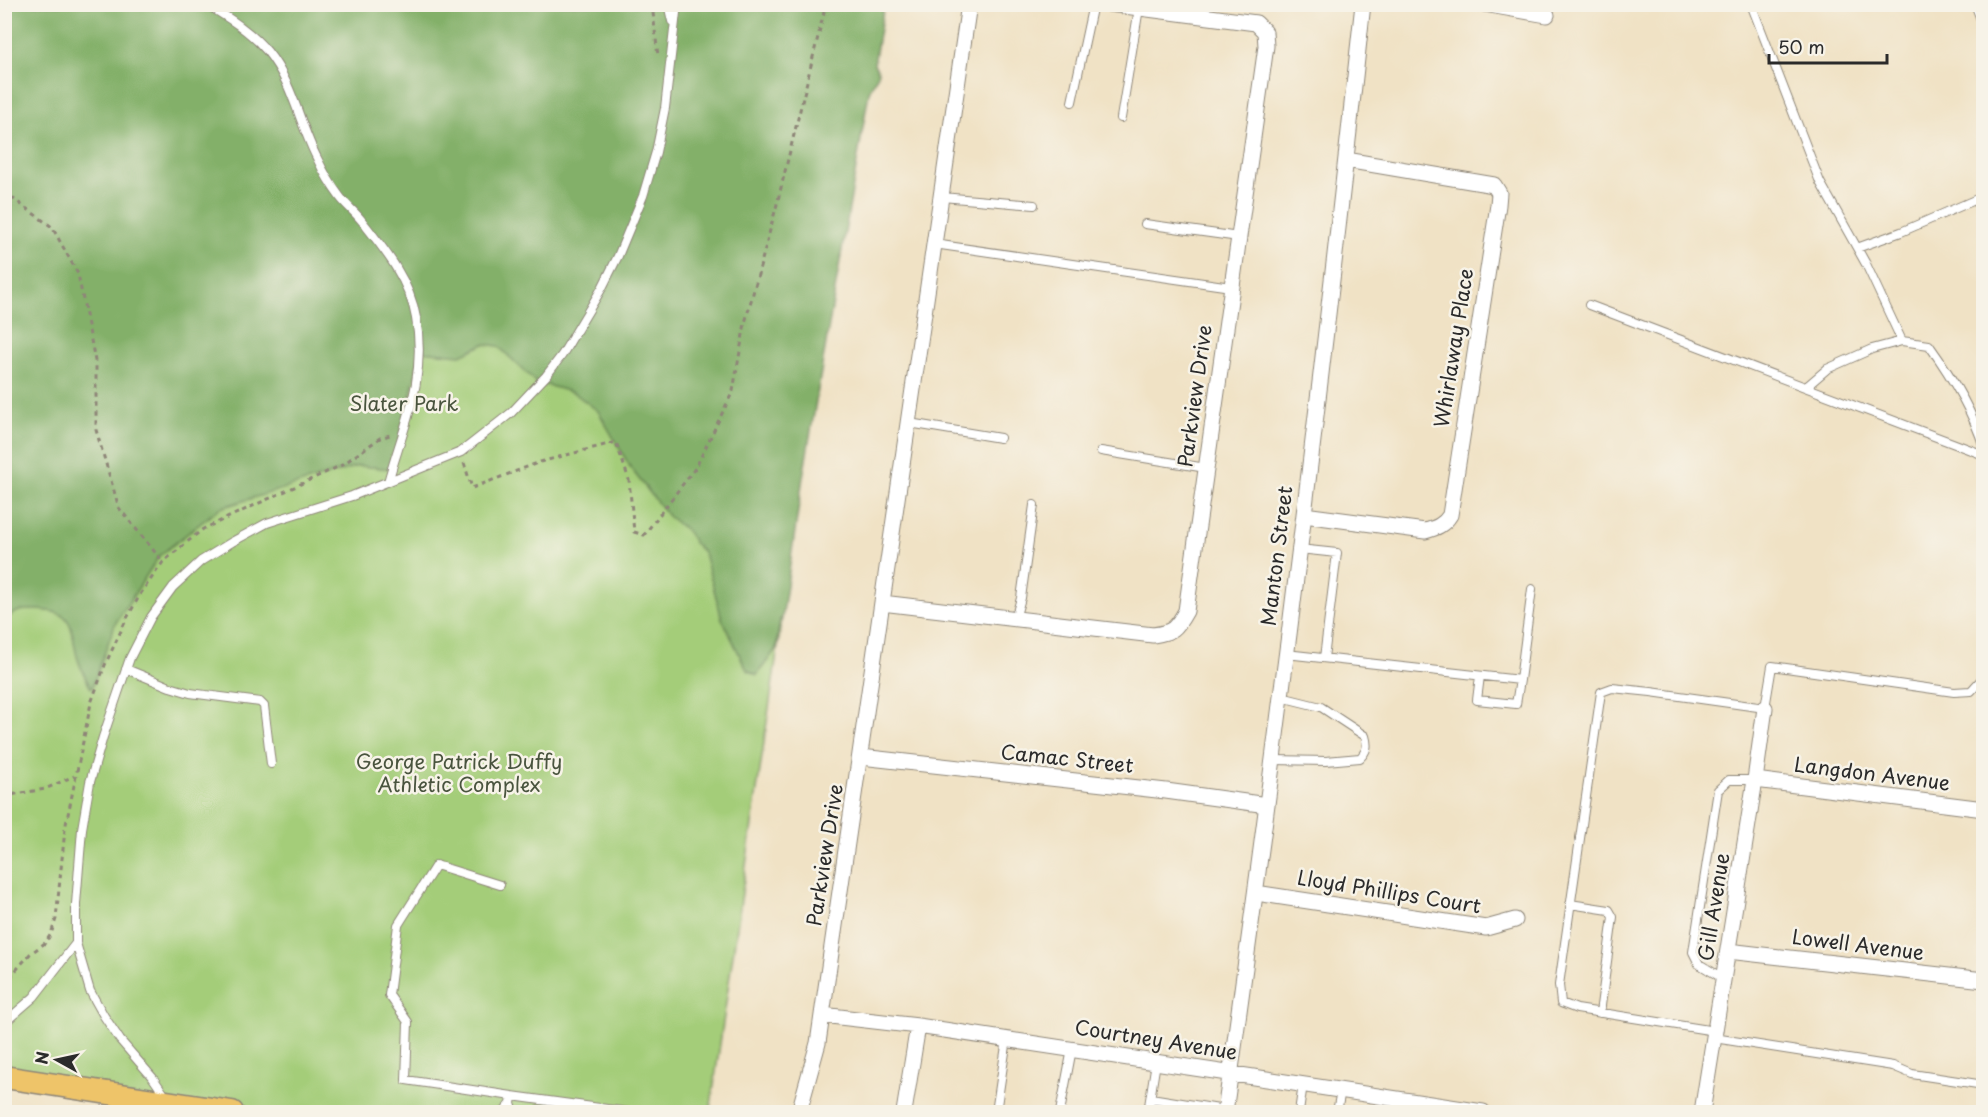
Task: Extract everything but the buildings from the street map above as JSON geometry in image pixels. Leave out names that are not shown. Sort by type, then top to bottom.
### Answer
[{"type":"main road","points":[[4,1077],[226,1112]]},
{"type":"street","name":"Parkview Drive","points":[[799,1113],[818,1043],[969,4]]},
{"type":"street","name":"Parkview Drive","points":[[882,603],[1153,635],[1169,633],[1179,623],[1185,611],[1266,46],[1265,32],[1256,23],[1110,4]]},
{"type":"street","name":"Manton Street","points":[[1225,1111],[1268,805],[1363,4]]},
{"type":"street","points":[[1484,4],[1547,15]]},
{"type":"street","name":"Whirlaway Place","points":[[1304,515],[1425,531],[1445,522],[1450,515],[1498,205],[1499,194],[1494,185],[1346,159]]},
{"type":"street","name":"Gill Avenue","points":[[1702,1113],[1765,708]]},
{"type":"street","name":"Camac Street","points":[[861,757],[1166,791],[1268,805]]},
{"type":"street","name":"Langdon Avenue","points":[[1755,780],[1983,809]]},
{"type":"street","name":"Lloyd Phillips Court","points":[[1256,893],[1486,928],[1515,920]]},
{"type":"street","name":"Lowell Avenue","points":[[1728,951],[1983,981]]},
{"type":"street","name":"Courtney Avenue","points":[[822,1015],[918,1026],[1231,1072],[1484,1113]]},
{"type":"street","points":[[904,1113],[918,1026]]},
{"type":"lane","points":[[206,4],[241,25],[266,50],[278,66],[297,105],[316,157],[340,197],[361,220],[404,278],[413,301],[419,342],[417,384],[388,482]]},
{"type":"lane","points":[[668,4],[674,25]]},
{"type":"lane","points":[[170,1104],[153,1078],[120,1040],[104,1017],[90,991],[76,943],[76,904],[82,829],[90,782],[126,669],[151,617],[173,587],[201,561],[267,523],[352,496],[461,452],[511,413],[546,376],[574,336],[618,256],[643,196],[656,152],[665,108],[677,4]]},
{"type":"lane","points":[[1072,102],[1093,4]]},
{"type":"lane","points":[[1751,4],[1820,182],[1857,248],[1902,341]]},
{"type":"lane","points":[[1975,4],[1983,27]]},
{"type":"lane","points":[[1121,118],[1139,8]]},
{"type":"lane","points":[[1857,248],[1901,232],[1983,196]]},
{"type":"lane","points":[[942,197],[1034,205]]},
{"type":"lane","points":[[1145,224],[1239,237]]},
{"type":"lane","points":[[934,244],[1231,286]]},
{"type":"lane","points":[[1589,305],[1983,455]]},
{"type":"lane","points":[[1806,387],[1827,369],[1872,349],[1902,341],[1929,345],[1946,368],[1976,422],[1983,447]]},
{"type":"lane","points":[[909,423],[1000,438]]},
{"type":"lane","points":[[1101,451],[1206,468]]},
{"type":"lane","points":[[1015,619],[1021,598],[1034,506]]},
{"type":"lane","points":[[1299,549],[1337,553],[1324,658]]},
{"type":"lane","points":[[1480,676],[1477,700],[1516,704],[1532,589]]},
{"type":"lane","points":[[1286,654],[1520,680]]},
{"type":"lane","points":[[1983,666],[1982,679],[1971,691],[1954,692],[1772,666],[1765,708],[1612,688],[1601,692],[1559,985],[1561,1003],[1577,1009],[1893,1066],[1912,1074],[1983,1085]]},
{"type":"lane","points":[[126,669],[190,693],[260,702],[264,706],[271,764]]},
{"type":"lane","points":[[1273,760],[1326,761],[1360,758],[1366,752],[1365,736],[1321,707],[1281,697]]},
{"type":"lane","points":[[1724,979],[1699,964],[1693,952],[1718,790],[1729,780],[1755,780]]},
{"type":"lane","points":[[500,885],[436,865],[398,925],[389,995],[408,1022],[406,1080],[512,1104],[629,1113]]},
{"type":"lane","points":[[1570,904],[1608,910],[1613,917],[1600,1013]]},
{"type":"lane","points":[[4,1023],[34,997],[76,943]]},
{"type":"lane","points":[[996,1113],[1007,1039]]},
{"type":"lane","points":[[1060,1113],[1072,1049]]},
{"type":"lane","points":[[1148,1113],[1156,1062]]},
{"type":"lane","points":[[1299,1113],[1303,1084]]},
{"type":"lane","points":[[1337,1113],[1341,1090]]},
{"type":"lane","points":[[1150,1098],[1225,1111]]},
{"type":"lane","points":[[504,1113],[512,1104]]},
{"type":"path","points":[[652,4],[659,61]]},
{"type":"path","points":[[461,452],[472,488],[540,462],[616,442],[629,480],[634,532],[644,535],[696,467],[733,391],[745,323],[826,4]]},
{"type":"path","points":[[4,192],[52,227],[78,274],[96,366],[96,430],[119,508],[163,562]]},
{"type":"path","points":[[4,796],[45,789],[75,776]]},
{"type":"green space","name":"Slater Park","points":[[5,5],[865,5],[771,655],[776,649],[780,618],[782,619],[710,1112],[243,1112],[5,1078]]},
{"type":"green space","points":[[5,5],[884,5],[874,64],[879,72],[869,92],[803,477],[782,619],[780,619],[776,649],[757,675],[747,670],[722,619],[704,553],[694,543],[688,532],[668,516],[632,470],[598,411],[574,393],[547,385],[540,386],[498,346],[484,344],[461,355],[421,351],[393,469],[358,466],[220,508],[159,556],[115,624],[92,688],[80,665],[71,627],[65,617],[50,611],[28,610],[17,612],[5,619]]},
{"type":"park label","name":"George Patrick Duffy Athletic Complex","points":[[459,774]]}]
